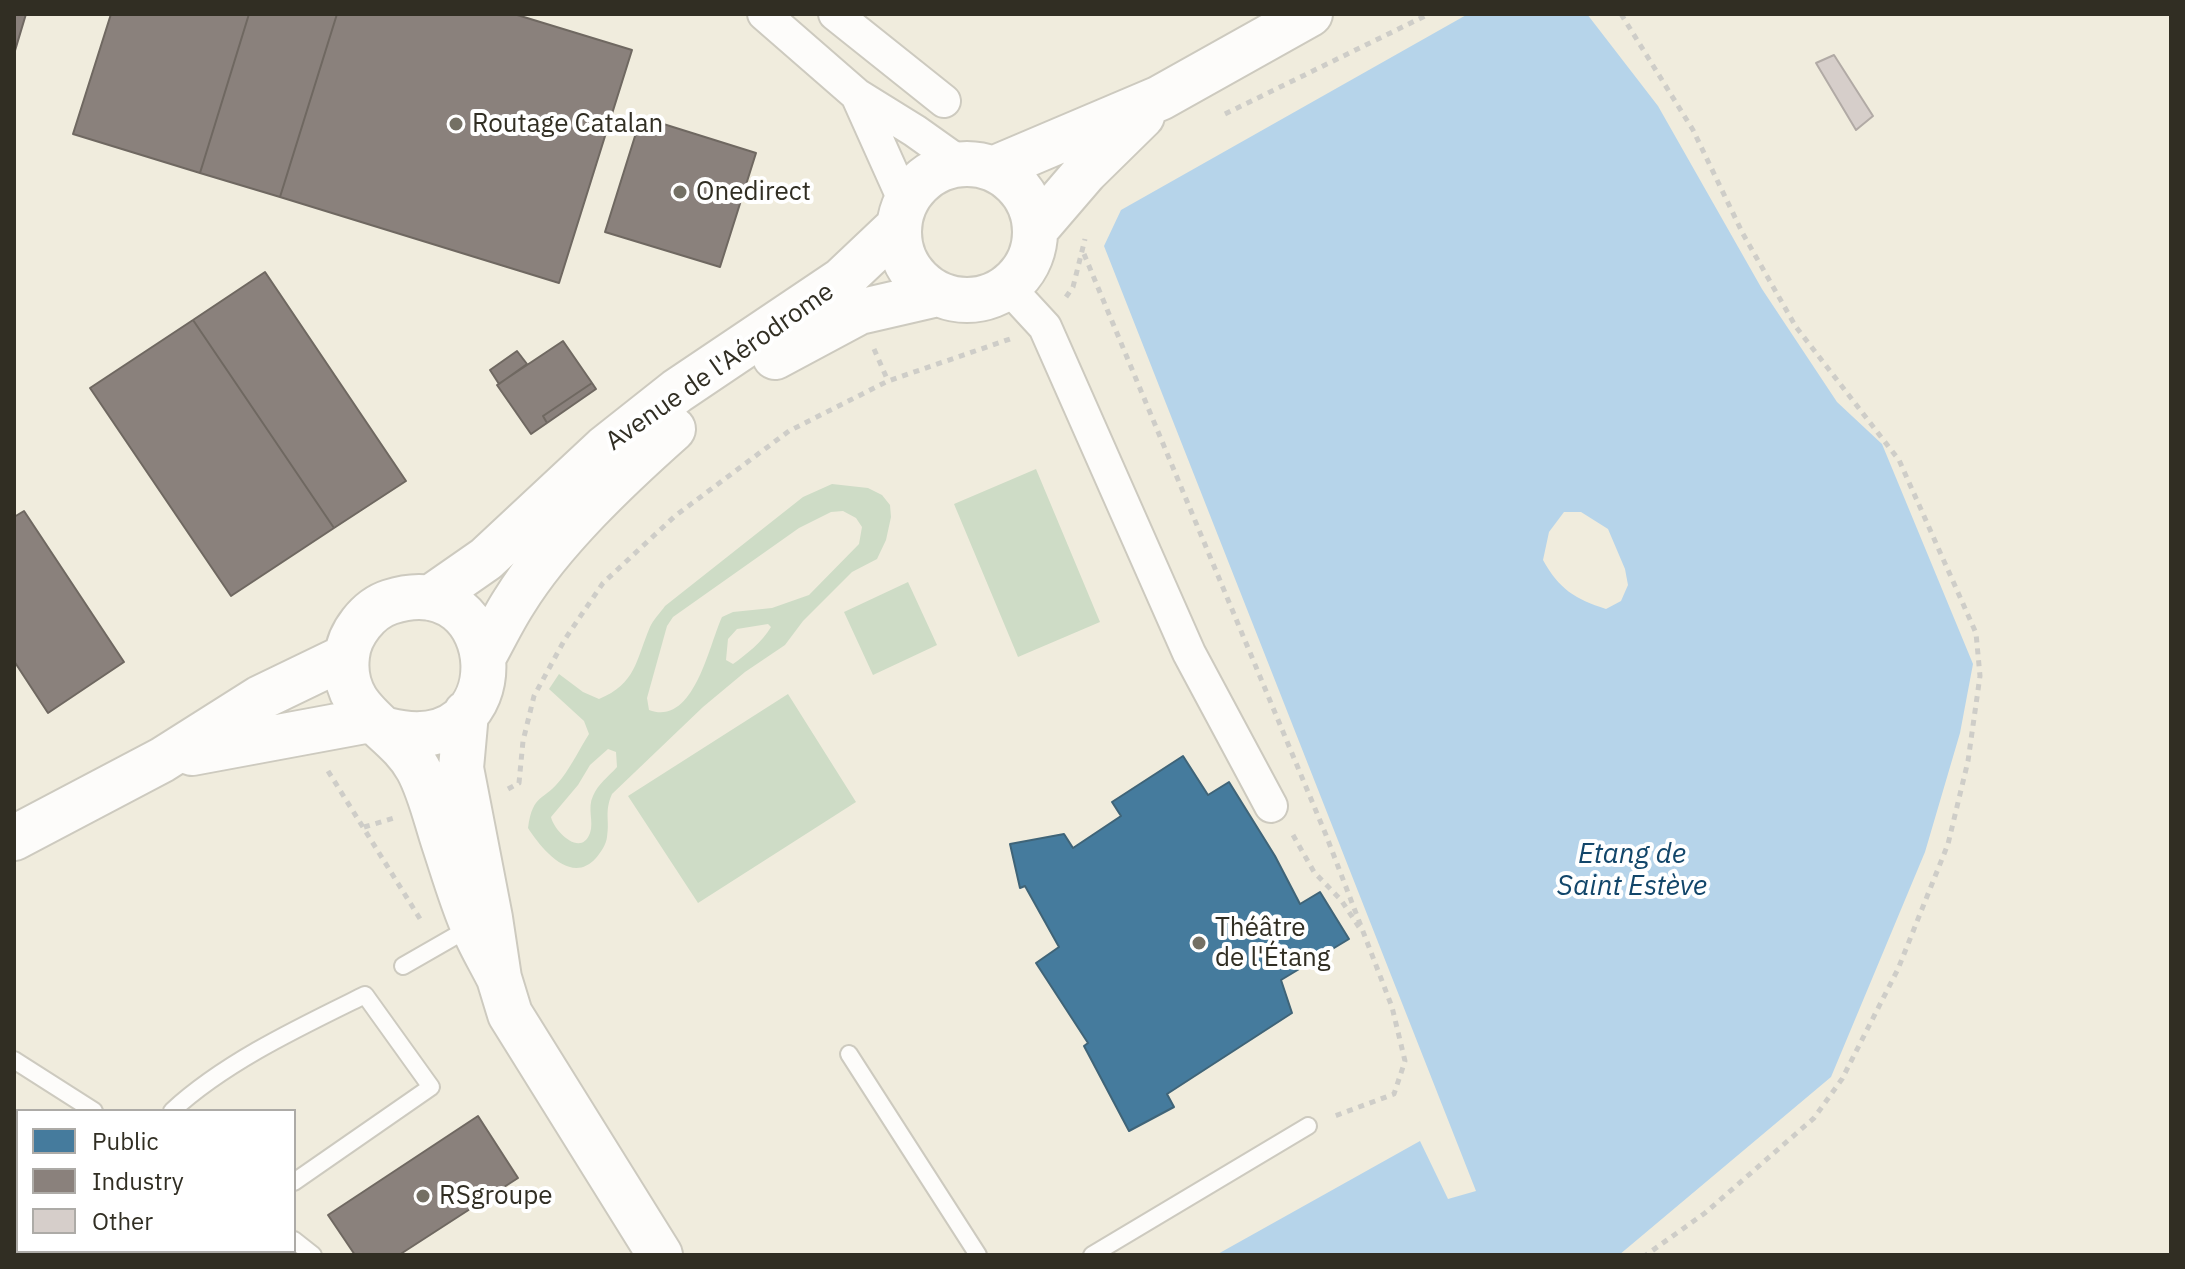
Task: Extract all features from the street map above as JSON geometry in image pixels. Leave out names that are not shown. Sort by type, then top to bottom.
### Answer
[{"type":"street","points":[[764,14],[857,95],[1024,192],[1036,229],[1030,261],[1009,288],[973,301],[937,294],[906,267],[901,215],[857,95]]},
{"type":"street","points":[[835,14],[944,101]]},
{"type":"street","points":[[901,215],[927,175],[978,166],[1160,98],[1310,14]]},
{"type":"street","points":[[1036,229],[1085,172],[1160,98]]},
{"type":"street","name":"Avenue de l'Aérodrome","points":[[430,598],[486,559],[605,448],[677,391],[842,280],[901,215]]},
{"type":"street","points":[[1009,288],[1045,327],[1189,653],[1271,806]]},
{"type":"street","name":"Avenue de l'Aérodrome","points":[[484,656],[514,600],[558,544],[632,465],[688,415],[789,348],[859,312],[937,294]]},
{"type":"street","points":[[162,760],[272,736],[379,725],[408,736],[429,735],[450,727],[466,713],[478,696],[484,677],[484,656],[478,636],[466,618],[450,605],[430,598],[408,597],[386,603],[367,616],[353,634],[347,656],[347,679],[355,702],[379,725],[418,768],[455,936],[499,978]]},
{"type":"street","points":[[14,838],[162,760],[260,698],[347,656]]},
{"type":"street","points":[[466,713],[461,768],[499,978],[510,1014],[660,1255]]},
{"type":"lane","points":[[403,966],[455,936]]},
{"type":"lane","points":[[174,1109],[193,1091],[270,1045],[365,995],[431,1087],[296,1181]]},
{"type":"lane","points":[[849,1054],[978,1255]]},
{"type":"lane","points":[[14,1060],[91,1109]]},
{"type":"lane","points":[[1092,1255],[1308,1126]]},
{"type":"lane","points":[[296,1242],[313,1255]]},
{"type":"path","points":[[1221,116],[1429,14]]},
{"type":"path","points":[[1621,14],[1693,130],[1743,234],[1796,327],[1899,460],[1976,633],[1980,676],[1968,761],[1948,844],[1898,969],[1842,1079],[1814,1118],[1705,1213],[1646,1255]]},
{"type":"path","points":[[511,788],[519,783],[523,741],[534,696],[565,639],[603,583],[675,516],[789,431],[888,381]]},
{"type":"path","points":[[319,766],[327,770],[455,936]]},
{"type":"path","points":[[1271,806],[1292,832],[1314,872],[1341,900],[1366,938]]},
{"type":"green space","points":[[1036,469],[1100,622],[1018,657],[954,504]]},
{"type":"green space","points":[[832,484],[868,488],[882,495],[890,505],[891,517],[886,540],[877,559],[852,572],[803,621],[785,645],[745,672],[703,707],[612,794],[608,806],[606,840],[596,858],[586,866],[577,868],[558,861],[528,828],[530,816],[536,803],[566,773],[589,734],[584,721],[549,689],[559,674],[583,692],[599,699],[621,686],[633,670],[651,624],[665,606],[803,497]],"holes":[[[843,511],[856,518],[862,527],[859,544],[809,595],[772,608],[733,612],[722,617],[698,680],[688,695],[678,707],[665,712],[649,710],[647,698],[667,626],[673,617],[799,528],[831,512]],[[768,624],[771,627],[754,647],[733,664],[726,660],[728,639],[737,629]],[[608,749],[616,752],[617,767],[591,801],[590,833],[586,840],[574,843],[562,835],[551,817],[578,785],[590,765]]]},
{"type":"green space","points":[[908,582],[937,645],[873,675],[844,612]]},
{"type":"green space","points":[[788,694],[856,802],[698,903],[628,796]]},
{"type":"water","name":"Etang de Saint Estève","points":[[1468,14],[1587,14],[1658,106],[1762,289],[1837,402],[1882,444],[1973,664],[1960,733],[1925,852],[1831,1077],[1619,1255],[1216,1255],[1420,1141],[1448,1199],[1476,1191],[1104,246],[1121,210]],"holes":[[[1564,512],[1581,512],[1608,529],[1625,569],[1628,585],[1621,601],[1606,609],[1569,592],[1543,560],[1549,532]]]},
{"type":"building: Public","name":"Théâtre de l'Étang","points":[[1183,756],[1208,795],[1229,782],[1275,856],[1300,904],[1320,892],[1349,939],[1281,980],[1292,1013],[1167,1094],[1174,1107],[1129,1131],[1084,1046],[1088,1043],[1036,963],[1059,947],[1025,886],[1020,888],[1010,844],[1064,834],[1073,848],[1121,816],[1112,802]]},
{"type":"building: Industry","points":[[14,14],[26,14],[14,54]]},
{"type":"building: Industry","points":[[111,14],[249,14],[200,173],[73,134]]},
{"type":"building: Industry","points":[[249,14],[337,14],[280,197],[200,173]]},
{"type":"building: Industry","name":"Routage Catalan","points":[[337,14],[514,14],[632,50],[559,283],[280,197]]},
{"type":"building: Industry","name":"Onedirect","points":[[641,117],[756,153],[720,267],[605,232]]},
{"type":"building: Industry","points":[[265,272],[406,481],[334,528],[193,320]]},
{"type":"building: Industry","points":[[193,320],[334,528],[231,596],[90,388]]},
{"type":"building: Industry","points":[[563,341],[592,383],[543,416],[547,423],[531,434],[497,385]]},
{"type":"building: Industry","points":[[517,351],[527,364],[499,384],[490,370]]},
{"type":"building: Industry","points":[[592,383],[596,389],[547,423],[543,416]]},
{"type":"building: Industry","points":[[24,511],[124,662],[48,713],[14,661],[14,517]]},
{"type":"building: Industry","name":"RSgroupe","points":[[478,1116],[518,1178],[399,1255],[355,1255],[328,1215]]},
{"type":"building: Industry","points":[[14,1130],[16,1196],[14,1199]]},
{"type":"building: Other","points":[[1834,55],[1873,116],[1856,130],[1816,63]]},
{"type":"place","name":"Routage Catalan","points":[[456,124]]},
{"type":"place","name":"Onedirect","points":[[680,192]]},
{"type":"place","name":"Théâtre de l'Étang","points":[[1199,943]]},
{"type":"place","name":"RSgroupe","points":[[423,1196]]}]
